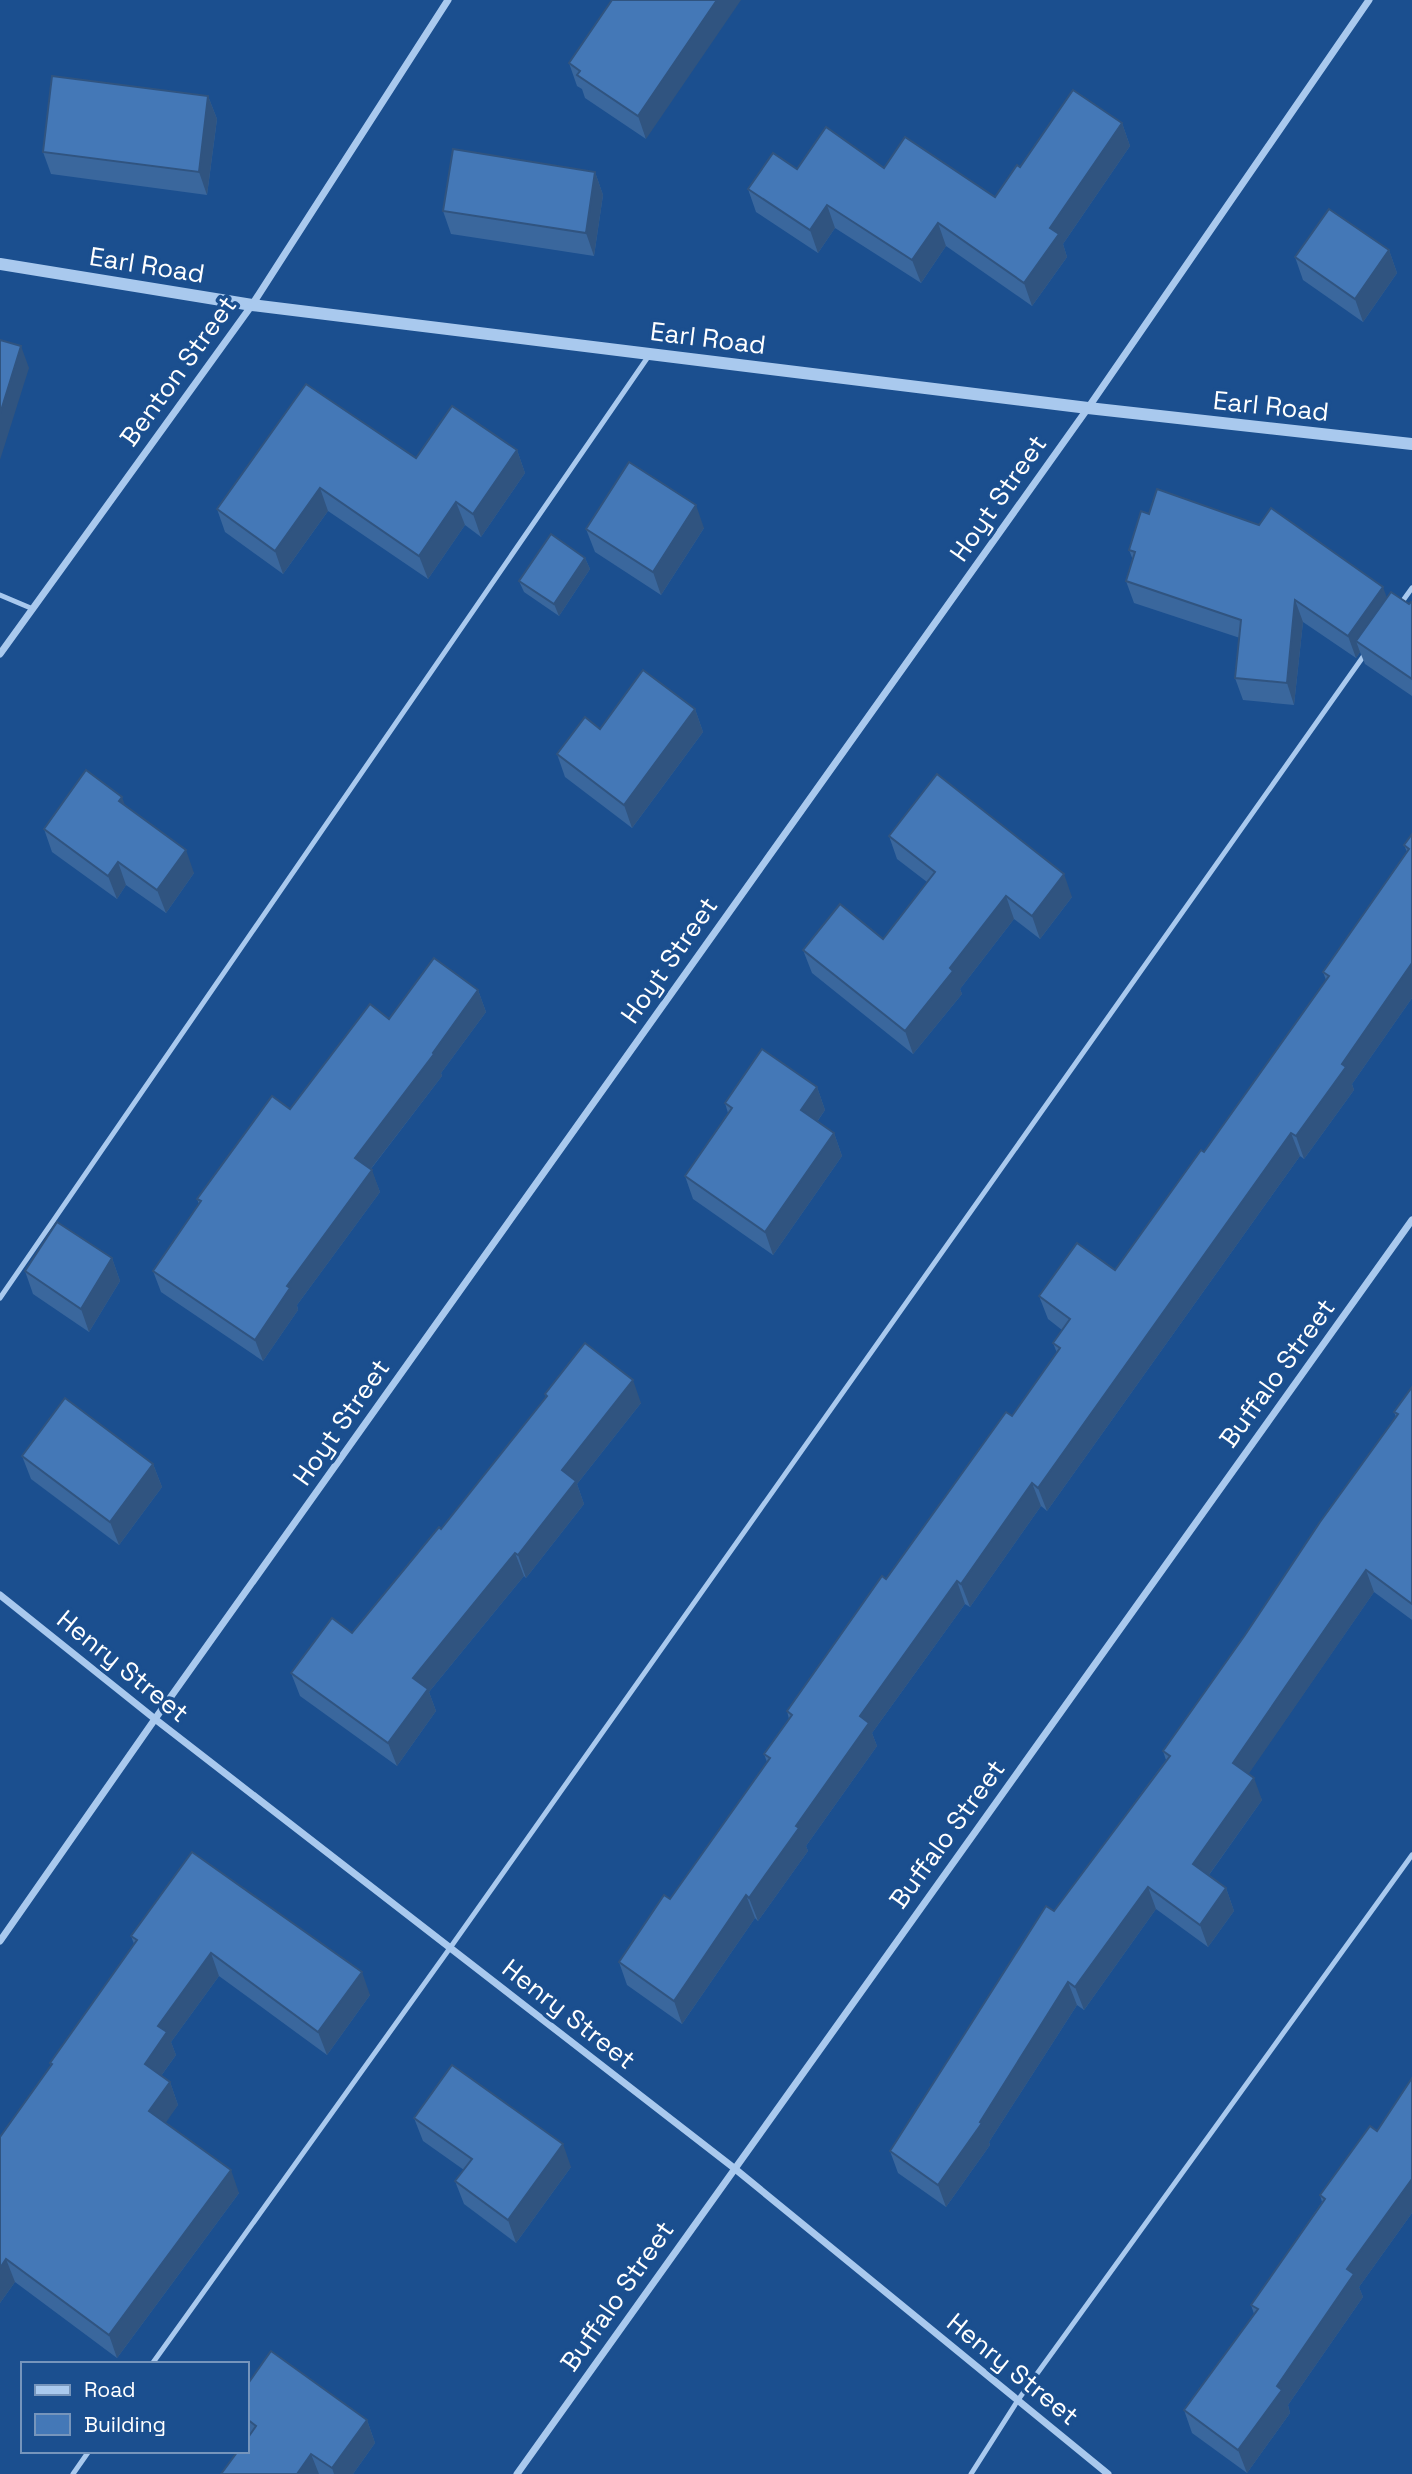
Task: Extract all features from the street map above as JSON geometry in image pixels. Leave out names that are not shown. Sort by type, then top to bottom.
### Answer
[{"type":"street","name":"Benton Street","points":[[0,654],[252,305],[448,0]]},
{"type":"street","name":"Hoyt Street","points":[[0,1941],[1088,408],[1369,0]]},
{"type":"street","name":"Earl Road","points":[[0,264],[252,305],[1088,408],[1412,444]]},
{"type":"street","name":"Buffalo Street","points":[[517,2474],[1412,1220]]},
{"type":"street","name":"Henry Street","points":[[0,1595],[155,1719],[734,2168],[1108,2474]]},
{"type":"lane","points":[[0,1298],[650,354]]},
{"type":"lane","points":[[1396,611],[1412,588]]},
{"type":"lane","points":[[0,596],[33,609]]},
{"type":"lane","points":[[153,2362],[450,1948],[1372,645]]},
{"type":"lane","points":[[971,2474],[1018,2400],[1412,1855]]},
{"type":"lane","points":[[73,2474],[88,2453]]},
{"type":"building","points":[[612,0],[717,0],[638,116],[577,75],[580,71],[569,63]]},
{"type":"building","points":[[52,76],[208,96],[199,172],[43,152]]},
{"type":"building","points":[[1073,90],[1122,123],[1050,228],[1059,234],[1024,283],[938,223],[912,260],[827,205],[810,230],[748,189],[773,153],[797,169],[826,127],[884,168],[905,137],[995,197],[1017,165],[1020,167]]},
{"type":"building","points":[[453,149],[595,172],[586,233],[443,211]]},
{"type":"building","points":[[1329,209],[1389,250],[1355,299],[1295,257]]},
{"type":"building","points":[[0,340],[21,346],[0,414]]},
{"type":"building","points":[[306,384],[416,458],[452,406],[517,450],[473,514],[456,502],[419,556],[320,488],[275,551],[217,509]]},
{"type":"building","points":[[629,462],[696,505],[653,572],[586,529]]},
{"type":"building","points":[[1157,489],[1259,525],[1271,508],[1383,587],[1348,636],[1295,600],[1287,683],[1235,678],[1241,620],[1126,581],[1135,552],[1129,550],[1141,511],[1149,514]]},
{"type":"building","points":[[551,534],[585,558],[554,604],[519,581]]},
{"type":"building","points":[[1391,592],[1409,604],[1412,603],[1412,679],[1356,641]]},
{"type":"building","points":[[643,670],[695,709],[624,805],[557,754],[585,717],[600,729]]},
{"type":"building","points":[[86,770],[122,797],[119,801],[186,850],[157,890],[118,862],[108,876],[44,829]]},
{"type":"building","points":[[937,774],[1064,874],[1032,916],[1006,896],[950,968],[953,971],[905,1031],[803,950],[840,904],[883,939],[935,872],[889,836]]},
{"type":"building","points":[[1412,834],[1412,963],[1342,1064],[1346,1067],[1296,1136],[1291,1133],[1038,1488],[1032,1483],[961,1584],[957,1581],[860,1716],[869,1723],[796,1826],[799,1828],[749,1898],[746,1895],[674,2001],[619,1962],[664,1895],[670,1899],[770,1758],[764,1754],[792,1715],[787,1711],[882,1576],[886,1579],[1006,1412],[1012,1416],[1060,1348],[1053,1343],[1070,1319],[1039,1296],[1077,1243],[1115,1270],[1201,1150],[1204,1152],[1329,976],[1323,972],[1409,849],[1404,845]]},
{"type":"building","points":[[434,958],[478,990],[434,1054],[355,1158],[372,1170],[287,1286],[290,1288],[255,1340],[153,1271],[201,1201],[197,1199],[272,1096],[290,1109],[370,1004],[389,1019]]},
{"type":"building","points":[[762,1049],[817,1087],[801,1110],[834,1133],[765,1232],[685,1176],[732,1108],[725,1103]]},
{"type":"building","points":[[57,1222],[112,1258],[81,1309],[25,1271]]},
{"type":"building","points":[[585,1343],[633,1380],[562,1470],[576,1481],[518,1555],[515,1553],[413,1678],[428,1689],[388,1743],[291,1673],[332,1618],[352,1633],[439,1527],[441,1529],[547,1396],[545,1394]]},
{"type":"building","points":[[1412,1387],[1412,1604],[1366,1570],[1233,1763],[1254,1778],[1193,1864],[1226,1888],[1200,1925],[1148,1887],[1075,1987],[1068,1982],[980,2122],[982,2123],[938,2185],[890,2151],[1046,1906],[1054,1911],[1170,1756],[1163,1751],[1320,1522],[1398,1414],[1394,1412]]},
{"type":"building","points":[[65,1398],[153,1464],[110,1522],[22,1456]]},
{"type":"building","points":[[192,1852],[362,1972],[318,2032],[211,1953],[158,2026],[167,2032],[145,2064],[170,2082],[149,2111],[231,2170],[109,2335],[6,2259],[0,2268],[0,2137],[137,1940],[131,1936]]},
{"type":"building","points":[[452,2065],[563,2144],[508,2220],[455,2181],[472,2159],[414,2118]]},
{"type":"building","points":[[1412,2078],[1412,2179],[1347,2269],[1354,2274],[1277,2386],[1282,2390],[1238,2450],[1184,2410],[1258,2309],[1251,2305],[1325,2199],[1320,2195],[1370,2126],[1377,2131]]},
{"type":"building","points":[[271,2351],[367,2420],[332,2468],[311,2454],[297,2474],[221,2474],[237,2453],[248,2453],[248,2438],[256,2426],[248,2420],[248,2384]]}]
